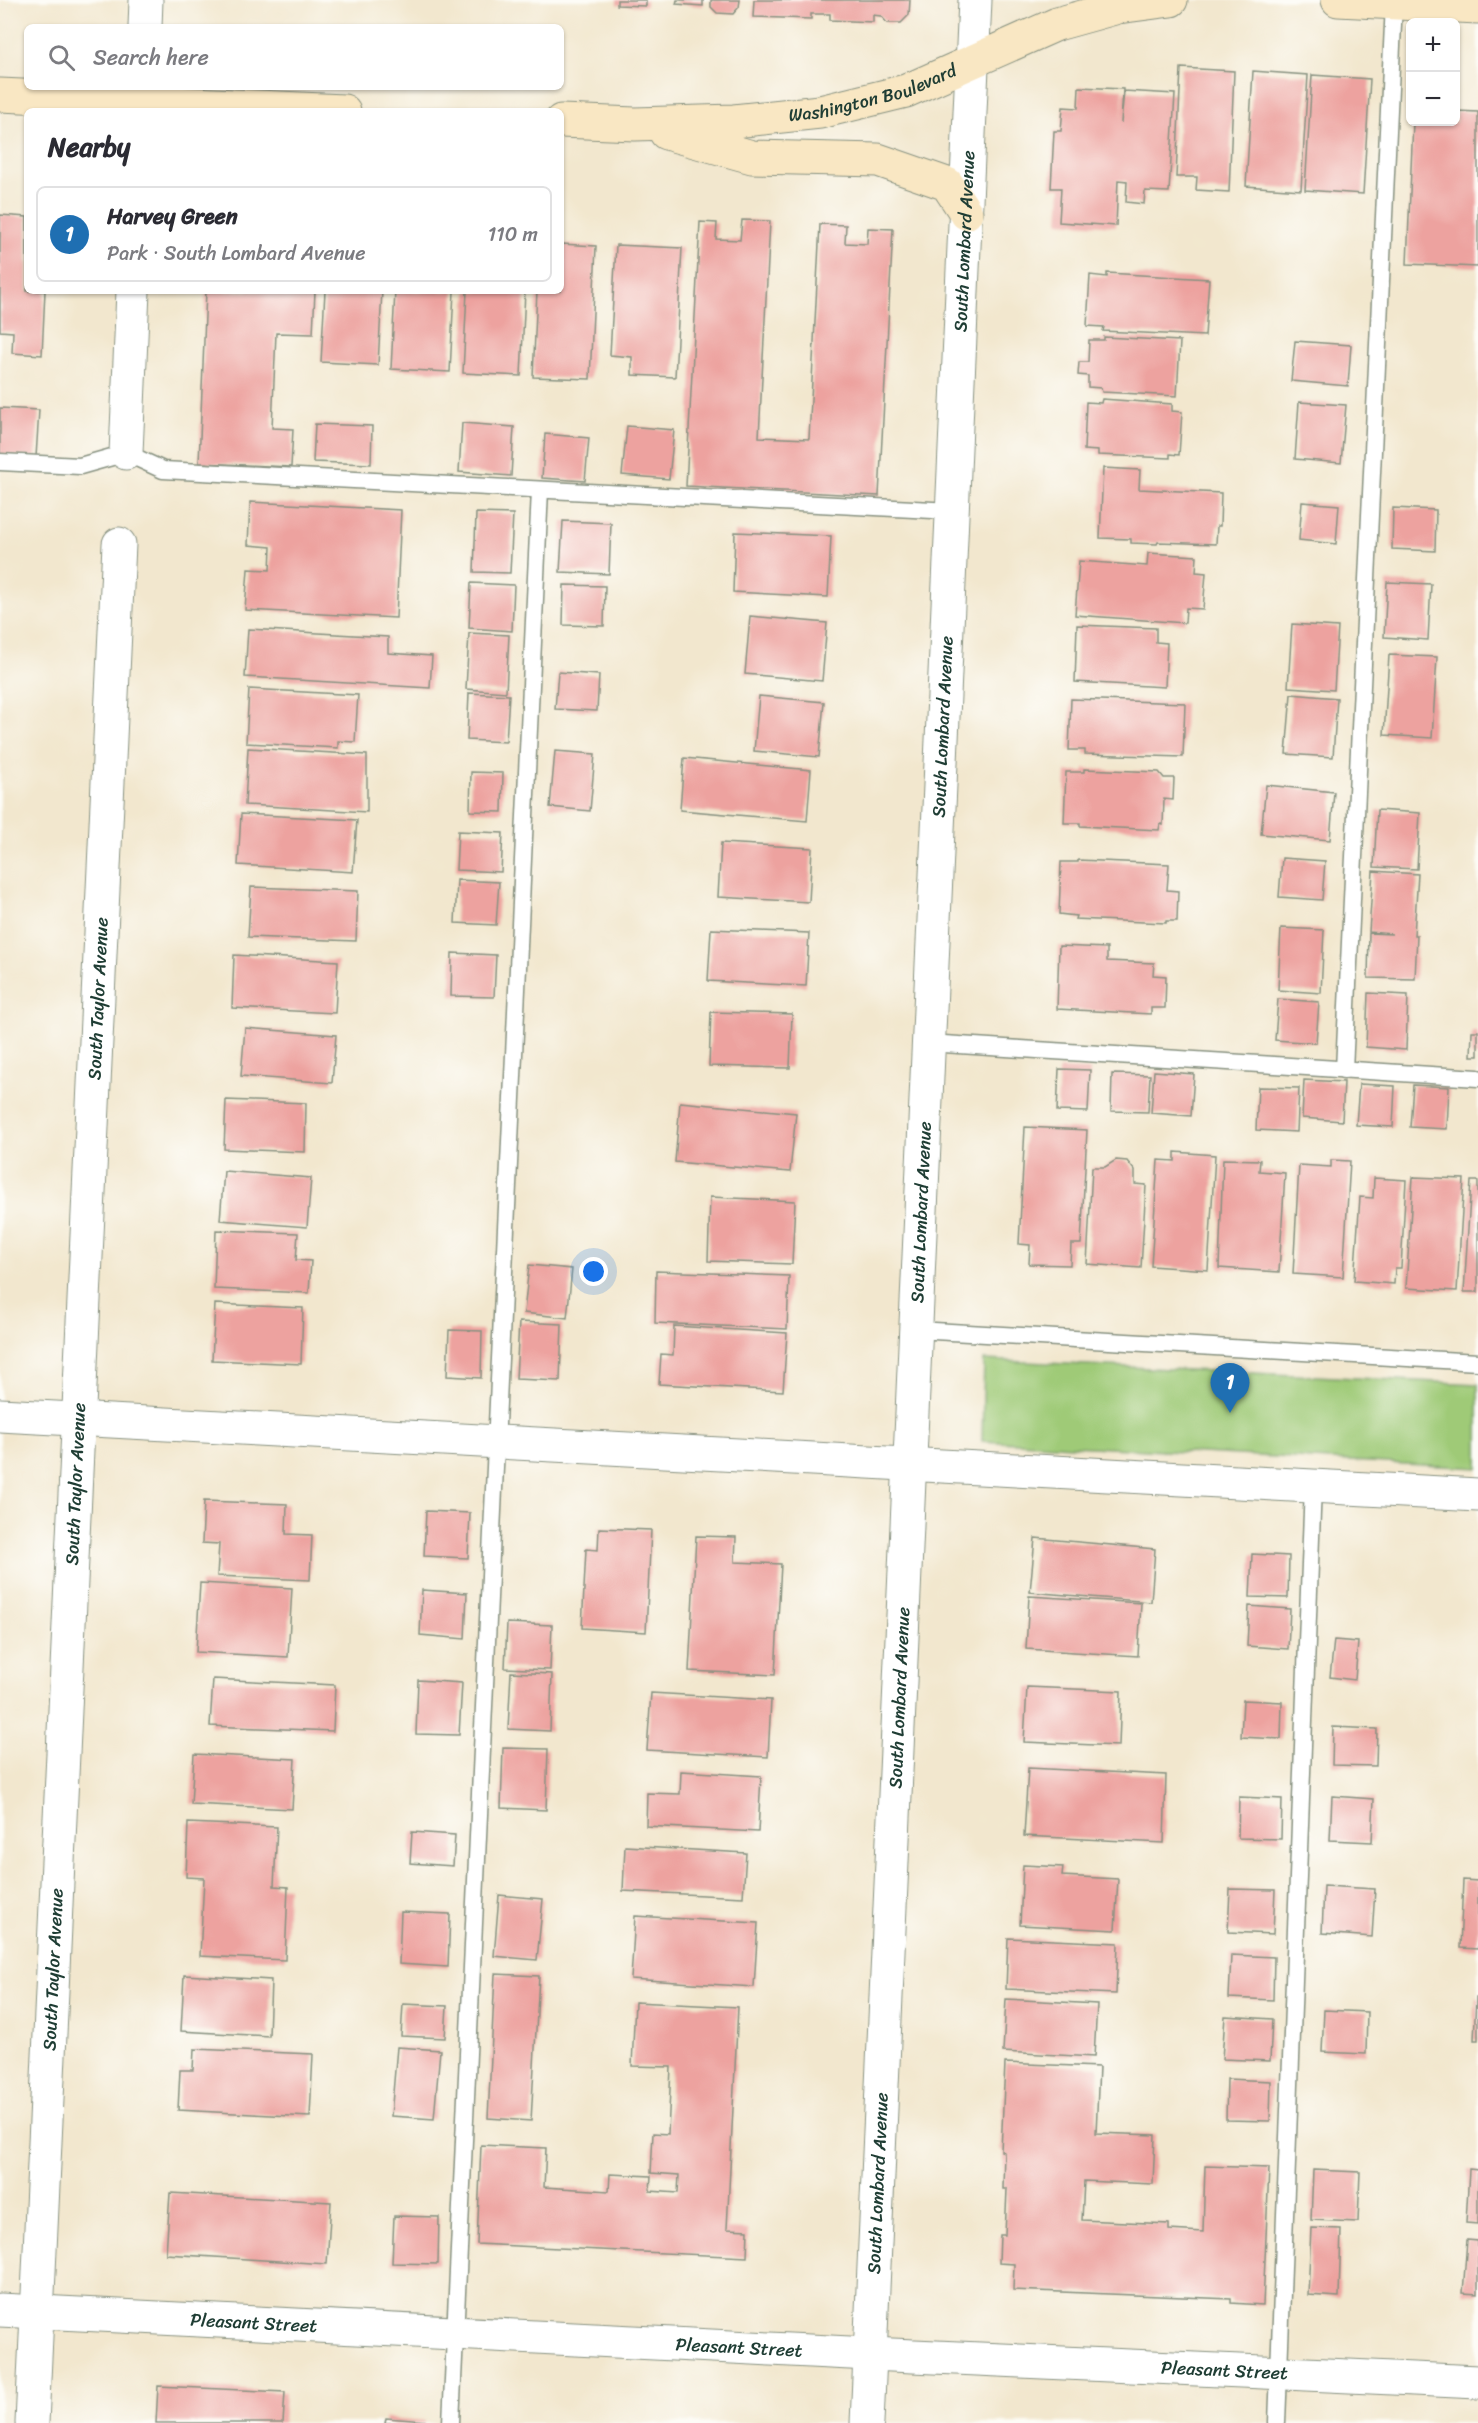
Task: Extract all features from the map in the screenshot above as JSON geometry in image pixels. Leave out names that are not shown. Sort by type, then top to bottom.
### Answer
[{"type":"street","points":[[145,24],[146,0]]},
{"type":"street","name":"South Lombard Avenue","points":[[867,2423],[975,0]]},
{"type":"street","name":"Washington Boulevard","points":[[564,121],[636,124],[734,121],[820,112],[906,91],[1057,24],[1118,7],[1171,0]]},
{"type":"street","points":[[1338,0],[1478,7]]},
{"type":"street","points":[[0,95],[289,108]]},
{"type":"street","points":[[636,124],[752,157],[878,160],[947,184],[966,213]]},
{"type":"street","points":[[126,453],[133,294]]},
{"type":"street","name":"South Taylor Avenue","points":[[32,2423],[119,544]]},
{"type":"street","points":[[0,1415],[1478,1495]]},
{"type":"street","name":"Pleasant Street","points":[[0,2310],[1478,2382]]},
{"type":"lane","points":[[1344,1070],[1395,3]]},
{"type":"lane","points":[[0,462],[80,466],[126,453],[163,470],[952,511]]},
{"type":"lane","points":[[451,2423],[540,490]]},
{"type":"lane","points":[[928,1043],[1478,1078]]},
{"type":"lane","points":[[916,1330],[1478,1362]]},
{"type":"lane","points":[[1277,2423],[1313,1486]]},
{"type":"green space","points":[[984,1360],[1478,1384],[1478,1468],[982,1441]]},
{"type":"building","points":[[617,0],[646,0],[646,6],[617,5]]},
{"type":"building","points":[[677,0],[703,0],[703,6],[676,4]]},
{"type":"building","points":[[711,0],[740,0],[739,7],[733,14],[717,13],[711,7]]},
{"type":"building","points":[[754,0],[910,0],[909,15],[901,23],[887,23],[881,16],[873,15],[873,22],[830,20],[830,14],[811,14],[811,19],[753,17]]},
{"type":"building","points":[[1181,68],[1234,71],[1229,192],[1196,190],[1197,177],[1176,177]]},
{"type":"building","points":[[1253,71],[1308,75],[1301,190],[1246,186]]},
{"type":"building","points":[[1312,75],[1370,79],[1363,194],[1305,190]]},
{"type":"building","points":[[1079,87],[1123,89],[1121,123],[1124,91],[1175,94],[1169,192],[1145,191],[1144,204],[1126,202],[1127,181],[1118,180],[1116,226],[1059,222],[1061,188],[1051,188],[1054,131],[1061,131],[1063,107],[1078,108]]},
{"type":"building","points":[[1460,111],[1478,112],[1478,267],[1407,264],[1413,126],[1460,126]]},
{"type":"building","points":[[0,215],[24,217],[24,294],[45,294],[42,355],[12,353],[13,332],[0,331]]},
{"type":"building","points":[[742,220],[770,221],[759,437],[809,439],[820,224],[846,225],[845,243],[867,244],[868,228],[893,229],[879,496],[686,486],[700,222],[717,223],[716,239],[740,240]]},
{"type":"building","points":[[564,244],[596,246],[590,379],[533,377],[537,294],[564,294]]},
{"type":"building","points":[[616,245],[682,248],[675,377],[632,375],[632,357],[610,355]]},
{"type":"building","points":[[1107,273],[1209,279],[1205,336],[1103,331],[1104,327],[1087,326],[1090,275],[1107,277]]},
{"type":"building","points":[[206,294],[315,294],[313,334],[276,333],[272,428],[293,429],[291,467],[199,463]]},
{"type":"building","points":[[325,294],[382,294],[378,365],[321,362]]},
{"type":"building","points":[[395,294],[454,294],[450,372],[391,369]]},
{"type":"building","points":[[467,294],[525,294],[521,376],[463,373]]},
{"type":"building","points":[[1104,337],[1180,341],[1177,396],[1102,392],[1101,388],[1088,387],[1088,376],[1078,375],[1079,362],[1088,362],[1089,340],[1104,340]]},
{"type":"building","points":[[1295,341],[1351,345],[1348,386],[1291,381]]},
{"type":"building","points":[[1102,399],[1172,404],[1172,411],[1182,412],[1179,455],[1170,454],[1170,458],[1098,455],[1098,451],[1084,450],[1086,402],[1101,403]]},
{"type":"building","points":[[1299,402],[1346,405],[1341,463],[1295,459]]},
{"type":"building","points":[[0,408],[39,410],[36,457],[0,455]]},
{"type":"building","points":[[462,423],[514,427],[511,476],[459,472]]},
{"type":"building","points":[[315,424],[372,426],[371,464],[313,462]]},
{"type":"building","points":[[627,426],[674,430],[669,479],[622,475]]},
{"type":"building","points":[[545,434],[589,438],[585,481],[542,478]]},
{"type":"building","points":[[1103,468],[1140,470],[1139,489],[1221,493],[1220,526],[1217,526],[1216,544],[1131,543],[1131,539],[1100,538]]},
{"type":"building","points":[[250,502],[401,510],[396,618],[245,610],[248,569],[270,570],[271,547],[248,545]]},
{"type":"building","points":[[1302,502],[1339,505],[1336,544],[1299,540]]},
{"type":"building","points":[[1393,508],[1436,510],[1435,551],[1392,549]]},
{"type":"building","points":[[476,513],[513,514],[510,573],[474,572]]},
{"type":"building","points":[[563,521],[611,523],[609,574],[560,572]]},
{"type":"building","points":[[735,532],[831,536],[828,597],[733,592]]},
{"type":"building","points":[[1148,553],[1197,556],[1196,572],[1206,573],[1203,609],[1186,608],[1185,623],[1075,615],[1079,561],[1147,566]]},
{"type":"building","points":[[1387,582],[1431,584],[1428,640],[1384,637]]},
{"type":"building","points":[[471,583],[514,585],[512,631],[469,628]]},
{"type":"building","points":[[564,585],[605,586],[604,626],[563,625]]},
{"type":"building","points":[[750,616],[827,623],[822,681],[745,674]]},
{"type":"building","points":[[1292,624],[1338,627],[1334,690],[1288,687]]},
{"type":"building","points":[[1077,625],[1156,628],[1156,642],[1167,643],[1165,687],[1075,682]]},
{"type":"building","points":[[248,629],[388,637],[388,653],[432,656],[430,688],[245,677]]},
{"type":"building","points":[[469,633],[509,635],[506,692],[466,689]]},
{"type":"building","points":[[1389,655],[1437,657],[1432,738],[1384,735]]},
{"type":"building","points":[[558,672],[599,675],[597,711],[555,709]]},
{"type":"building","points":[[249,689],[358,695],[355,742],[338,741],[338,748],[246,743]]},
{"type":"building","points":[[469,693],[509,695],[506,742],[467,740]]},
{"type":"building","points":[[1291,694],[1337,698],[1333,757],[1286,754]]},
{"type":"building","points":[[759,696],[824,702],[819,757],[754,751]]},
{"type":"building","points":[[1071,699],[1185,703],[1183,757],[1085,754],[1085,750],[1069,750]]},
{"type":"building","points":[[248,748],[367,755],[367,812],[245,805]]},
{"type":"building","points":[[555,751],[595,754],[590,811],[550,807]]},
{"type":"building","points":[[684,758],[811,770],[807,821],[680,810]]},
{"type":"building","points":[[1084,769],[1159,772],[1164,778],[1174,778],[1173,800],[1164,799],[1163,825],[1160,824],[1159,830],[1080,826],[1080,823],[1064,823],[1066,772],[1084,772]]},
{"type":"building","points":[[471,772],[503,773],[502,812],[470,811]]},
{"type":"building","points":[[1266,785],[1334,792],[1330,840],[1261,834]]},
{"type":"building","points":[[1377,810],[1420,813],[1417,869],[1374,867]]},
{"type":"building","points":[[241,814],[357,820],[353,872],[238,865]]},
{"type":"building","points":[[458,831],[503,833],[501,872],[456,870]]},
{"type":"building","points":[[721,843],[812,848],[809,902],[718,897]]},
{"type":"building","points":[[1282,858],[1325,861],[1322,900],[1279,897]]},
{"type":"building","points":[[1078,860],[1169,864],[1167,890],[1178,891],[1177,921],[1166,921],[1166,923],[1075,919],[1076,916],[1059,914],[1061,862],[1078,862]]},
{"type":"building","points":[[1373,871],[1418,874],[1414,935],[1417,935],[1415,979],[1368,978],[1369,933],[1392,934],[1369,932]]},
{"type":"building","points":[[457,880],[499,882],[496,925],[455,923]]},
{"type":"building","points":[[251,887],[358,891],[356,941],[248,937]]},
{"type":"building","points":[[1281,928],[1324,930],[1321,993],[1278,990]]},
{"type":"building","points":[[711,929],[809,933],[806,986],[708,981]]},
{"type":"building","points":[[1059,946],[1107,948],[1107,961],[1154,963],[1153,975],[1166,976],[1165,1008],[1151,1008],[1151,1014],[1057,1009]]},
{"type":"building","points":[[452,953],[496,955],[494,997],[451,996]]},
{"type":"building","points":[[234,955],[338,961],[335,1013],[232,1008]]},
{"type":"building","points":[[1368,993],[1408,995],[1406,1050],[1366,1047]]},
{"type":"building","points":[[1278,999],[1319,1002],[1316,1043],[1275,1040]]},
{"type":"building","points":[[711,1012],[792,1014],[790,1068],[709,1066]]},
{"type":"building","points":[[245,1028],[336,1035],[332,1083],[241,1076]]},
{"type":"building","points":[[1472,1031],[1478,1031],[1478,1056],[1471,1056]]},
{"type":"building","points":[[1059,1069],[1090,1070],[1088,1112],[1057,1111]]},
{"type":"building","points":[[1154,1071],[1194,1074],[1191,1116],[1151,1113]]},
{"type":"building","points":[[1112,1074],[1150,1075],[1148,1112],[1111,1111]]},
{"type":"building","points":[[1304,1080],[1344,1082],[1342,1121],[1302,1118]]},
{"type":"building","points":[[1359,1084],[1395,1086],[1393,1127],[1356,1125]]},
{"type":"building","points":[[1413,1085],[1449,1087],[1447,1129],[1410,1127]]},
{"type":"building","points":[[1258,1087],[1299,1088],[1297,1132],[1256,1130]]},
{"type":"building","points":[[226,1100],[306,1103],[305,1152],[224,1149]]},
{"type":"building","points":[[680,1102],[796,1113],[790,1172],[675,1162]]},
{"type":"building","points":[[1025,1127],[1087,1130],[1081,1244],[1071,1244],[1070,1265],[1029,1264],[1030,1245],[1019,1244]]},
{"type":"building","points":[[1175,1152],[1215,1155],[1208,1270],[1151,1266],[1158,1160],[1175,1161]]},
{"type":"building","points":[[1223,1159],[1260,1160],[1259,1171],[1285,1173],[1279,1272],[1219,1268]]},
{"type":"building","points":[[1116,1160],[1127,1161],[1135,1171],[1135,1184],[1146,1185],[1141,1268],[1087,1264],[1092,1167],[1105,1167]]},
{"type":"building","points":[[1331,1160],[1350,1161],[1343,1277],[1293,1274],[1299,1165],[1331,1167]]},
{"type":"building","points":[[224,1171],[311,1178],[307,1227],[220,1220]]},
{"type":"building","points":[[1413,1177],[1464,1179],[1457,1291],[1406,1288]]},
{"type":"building","points":[[1374,1178],[1406,1180],[1401,1268],[1395,1268],[1394,1284],[1354,1281],[1360,1197],[1373,1198]]},
{"type":"building","points":[[1471,1181],[1478,1181],[1478,1292],[1464,1292]]},
{"type":"building","points":[[710,1197],[795,1201],[792,1264],[708,1261]]},
{"type":"building","points":[[216,1230],[298,1233],[296,1260],[311,1261],[309,1293],[214,1289]]},
{"type":"building","points":[[529,1265],[572,1269],[567,1318],[524,1313]]},
{"type":"building","points":[[656,1271],[789,1276],[787,1329],[655,1323]]},
{"type":"building","points":[[215,1304],[303,1308],[301,1364],[212,1360]]},
{"type":"building","points":[[519,1322],[562,1324],[560,1381],[516,1379]]},
{"type":"building","points":[[674,1326],[787,1333],[783,1391],[659,1384],[661,1354],[673,1355]]},
{"type":"building","points":[[449,1330],[482,1331],[481,1378],[447,1376]]},
{"type":"building","points":[[204,1501],[287,1504],[286,1534],[312,1535],[310,1580],[217,1576],[219,1544],[202,1543]]},
{"type":"building","points":[[426,1511],[470,1513],[468,1558],[424,1556]]},
{"type":"building","points":[[599,1528],[651,1530],[646,1632],[582,1628],[586,1549],[598,1550]]},
{"type":"building","points":[[696,1536],[736,1537],[735,1562],[781,1564],[775,1675],[689,1671]]},
{"type":"building","points":[[1035,1538],[1155,1549],[1151,1602],[1030,1592]]},
{"type":"building","points":[[1252,1554],[1289,1556],[1288,1598],[1250,1597]]},
{"type":"building","points":[[200,1583],[292,1588],[288,1657],[196,1652]]},
{"type":"building","points":[[422,1590],[467,1593],[465,1639],[420,1635]]},
{"type":"building","points":[[1029,1596],[1141,1603],[1138,1656],[1026,1649]]},
{"type":"building","points":[[1249,1606],[1290,1609],[1288,1649],[1247,1646]]},
{"type":"building","points":[[507,1623],[552,1625],[550,1670],[505,1668]]},
{"type":"building","points":[[1334,1640],[1358,1642],[1355,1680],[1330,1677]]},
{"type":"building","points":[[511,1672],[552,1674],[550,1731],[508,1729]]},
{"type":"building","points":[[213,1679],[335,1685],[333,1731],[210,1726]]},
{"type":"building","points":[[418,1680],[462,1683],[459,1735],[416,1734]]},
{"type":"building","points":[[1027,1687],[1121,1691],[1119,1746],[1024,1742]]},
{"type":"building","points":[[651,1693],[771,1700],[768,1757],[647,1750]]},
{"type":"building","points":[[1243,1700],[1282,1702],[1281,1739],[1241,1737]]},
{"type":"building","points":[[1333,1727],[1377,1729],[1376,1766],[1332,1765]]},
{"type":"building","points":[[503,1748],[548,1749],[546,1810],[501,1808]]},
{"type":"building","points":[[194,1754],[295,1759],[292,1809],[191,1804]]},
{"type":"building","points":[[1028,1768],[1166,1775],[1164,1843],[1024,1836]]},
{"type":"building","points":[[681,1771],[761,1776],[758,1832],[646,1826],[647,1793],[680,1794]]},
{"type":"building","points":[[1332,1796],[1374,1799],[1372,1842],[1330,1840]]},
{"type":"building","points":[[1239,1797],[1282,1799],[1281,1839],[1238,1838]]},
{"type":"building","points":[[188,1823],[277,1827],[274,1886],[288,1887],[285,1960],[200,1956],[204,1878],[186,1877]]},
{"type":"building","points":[[412,1832],[455,1835],[453,1866],[410,1863]]},
{"type":"building","points":[[625,1846],[746,1853],[743,1897],[623,1891]]},
{"type":"building","points":[[1023,1865],[1063,1867],[1062,1876],[1118,1879],[1115,1930],[1020,1925]]},
{"type":"building","points":[[1463,1880],[1478,1881],[1478,1949],[1460,1948]]},
{"type":"building","points":[[1324,1886],[1375,1889],[1372,1937],[1322,1933]]},
{"type":"building","points":[[1230,1889],[1275,1890],[1273,1934],[1228,1932]]},
{"type":"building","points":[[499,1895],[543,1899],[537,1960],[494,1956]]},
{"type":"building","points":[[401,1912],[450,1914],[448,1967],[399,1964]]},
{"type":"building","points":[[635,1916],[758,1923],[754,1987],[631,1979]]},
{"type":"building","points":[[1008,1938],[1118,1943],[1116,1994],[1006,1989]]},
{"type":"building","points":[[1231,1955],[1274,1957],[1273,2000],[1229,1998]]},
{"type":"building","points":[[495,1974],[539,1976],[531,2121],[488,2118]]},
{"type":"building","points":[[184,1975],[271,1980],[269,2036],[181,2031]]},
{"type":"building","points":[[1476,1997],[1478,1997],[1478,2040],[1474,2040]]},
{"type":"building","points":[[1006,1999],[1097,2004],[1094,2057],[1003,2052]]},
{"type":"building","points":[[635,2002],[738,2007],[727,2229],[748,2230],[747,2257],[477,2244],[481,2145],[546,2148],[544,2187],[609,2191],[610,2174],[651,2176],[650,2191],[678,2193],[679,2175],[651,2173],[653,2133],[668,2134],[671,2067],[632,2066]]},
{"type":"building","points":[[403,2004],[447,2006],[445,2038],[401,2036]]},
{"type":"building","points":[[1324,2010],[1367,2012],[1366,2054],[1322,2052]]},
{"type":"building","points":[[1225,2016],[1272,2019],[1270,2061],[1222,2059]]},
{"type":"building","points":[[397,2047],[440,2050],[434,2119],[391,2116]]},
{"type":"building","points":[[194,2049],[313,2054],[310,2117],[178,2110],[180,2070],[193,2070]]},
{"type":"building","points":[[1005,2063],[1099,2067],[1096,2133],[1155,2135],[1153,2184],[1084,2181],[1082,2220],[1169,2224],[1169,2230],[1203,2232],[1205,2166],[1269,2168],[1263,2305],[1231,2303],[1231,2299],[1013,2290],[1014,2264],[999,2263],[1000,2235],[1005,2235],[1007,2189],[1003,2189],[1004,2152],[1001,2151]]},
{"type":"building","points":[[1227,2079],[1271,2081],[1270,2121],[1226,2120]]},
{"type":"building","points":[[1469,2169],[1478,2170],[1478,2224],[1466,2223]]},
{"type":"building","points":[[1313,2170],[1360,2172],[1358,2222],[1311,2220]]},
{"type":"building","points":[[170,2193],[331,2202],[327,2264],[166,2254]]},
{"type":"building","points":[[394,2216],[439,2217],[438,2264],[392,2263]]},
{"type":"building","points":[[1311,2228],[1341,2229],[1339,2297],[1308,2295]]},
{"type":"building","points":[[1467,2240],[1478,2241],[1478,2294],[1463,2293]]},
{"type":"building","points":[[158,2386],[285,2392],[283,2423],[156,2423]]},
{"type":"building","points":[[386,2418],[425,2421],[425,2423],[385,2423]]},
{"type":"place","name":"Harvey Green","points":[[1230,1413]]}]
